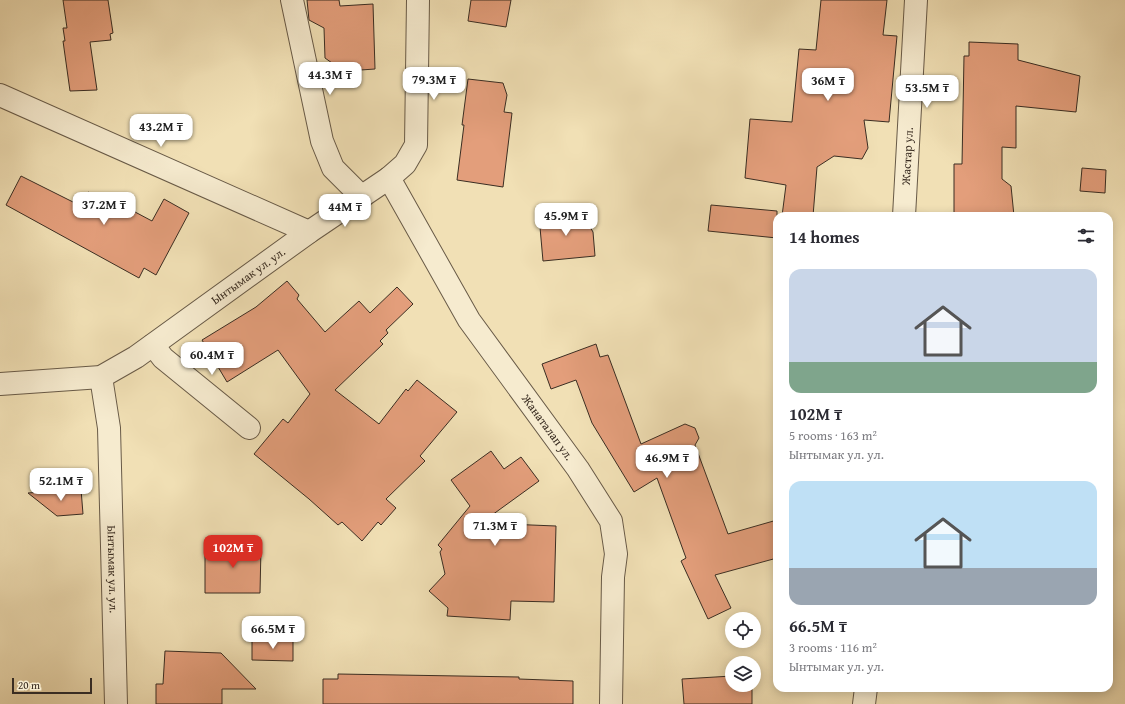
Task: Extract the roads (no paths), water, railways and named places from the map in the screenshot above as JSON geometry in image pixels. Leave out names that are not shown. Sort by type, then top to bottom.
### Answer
[{"type":"street","points":[[292,0],[322,141],[333,168],[362,196]]},
{"type":"street","name":"Ынтымак ул. ул.","points":[[116,704],[109,428],[101,377],[153,344],[309,232],[389,178],[405,164],[416,145],[418,0]]},
{"type":"street","name":"Жастар ул.","points":[[904,212],[916,0]]},
{"type":"street","points":[[0,95],[309,232]]},
{"type":"street","name":"Жанаталап ул.","points":[[389,178],[469,320],[578,470],[611,521],[616,554],[613,577],[611,704]]},
{"type":"street","points":[[153,344],[163,358],[249,428]]},
{"type":"street","points":[[0,384],[101,377]]},
{"type":"street","points":[[864,704],[866,692]]}]
